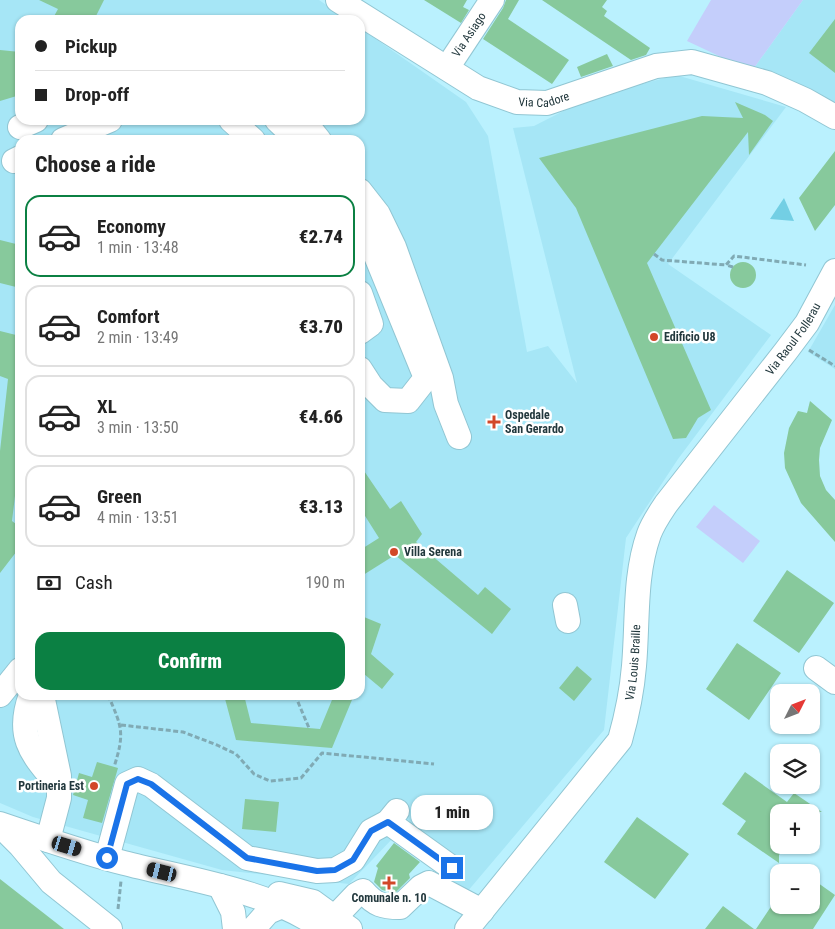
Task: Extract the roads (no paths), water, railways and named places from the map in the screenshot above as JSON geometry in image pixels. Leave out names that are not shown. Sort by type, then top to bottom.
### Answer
[{"type":"street","name":"Via Cadore","points":[[338,0],[362,15]]},
{"type":"street","name":"Via Asiago","points":[[446,68],[492,0]]},
{"type":"street","name":"Via Cadore","points":[[365,17],[478,88],[517,102],[546,103],[640,71],[674,62],[704,64],[768,83],[805,100],[835,117]]},
{"type":"street","points":[[75,135],[98,125]]},
{"type":"street","points":[[236,125],[248,135]]},
{"type":"street","points":[[282,125],[293,135]]},
{"type":"street","points":[[307,125],[315,135]]},
{"type":"street","points":[[365,197],[378,214],[394,247],[441,378],[446,404],[458,437]]},
{"type":"street","points":[[365,228],[426,378],[408,401],[385,400],[370,386],[365,378]]},
{"type":"street","name":"Via Raoul Follerau","points":[[763,380],[814,311],[835,272]]},
{"type":"street","points":[[365,307],[371,324],[365,328]]},
{"type":"street","name":"Via Louis Braille","points":[[467,929],[620,740],[629,708],[634,666],[637,596],[643,555],[650,532],[666,504],[763,380]]},
{"type":"street","points":[[816,668],[835,682]]},
{"type":"street","points":[[0,695],[15,676]]},
{"type":"street","points":[[30,700],[26,736],[31,754],[58,785]]},
{"type":"street","points":[[43,700],[58,761],[58,843],[52,864],[52,882]]},
{"type":"street","points":[[115,860],[127,784],[138,779],[151,784],[247,858],[317,871],[335,870],[353,860],[371,831],[393,816],[452,868]]},
{"type":"street","points":[[0,825],[115,860],[220,886],[336,925]]},
{"type":"street","points":[[0,825],[52,882],[114,920]]},
{"type":"street","points":[[336,925],[356,895],[363,892],[372,902],[383,907],[400,907],[421,887],[429,884],[482,911]]},
{"type":"street","points":[[220,886],[302,898],[313,902],[336,925]]},
{"type":"street","points":[[220,886],[233,912],[235,929]]},
{"type":"street","points":[[253,929],[268,912],[282,906]]},
{"type":"place","name":"Edificio U8","points":[[654,337]]},
{"type":"place","name":"Ospedale San Gerardo","points":[[494,422]]},
{"type":"place","name":"Villa Serena","points":[[394,552]]},
{"type":"place","name":"Portineria Est","points":[[94,786]]},
{"type":"place","name":"Comunale n. 10","points":[[389,883]]}]
